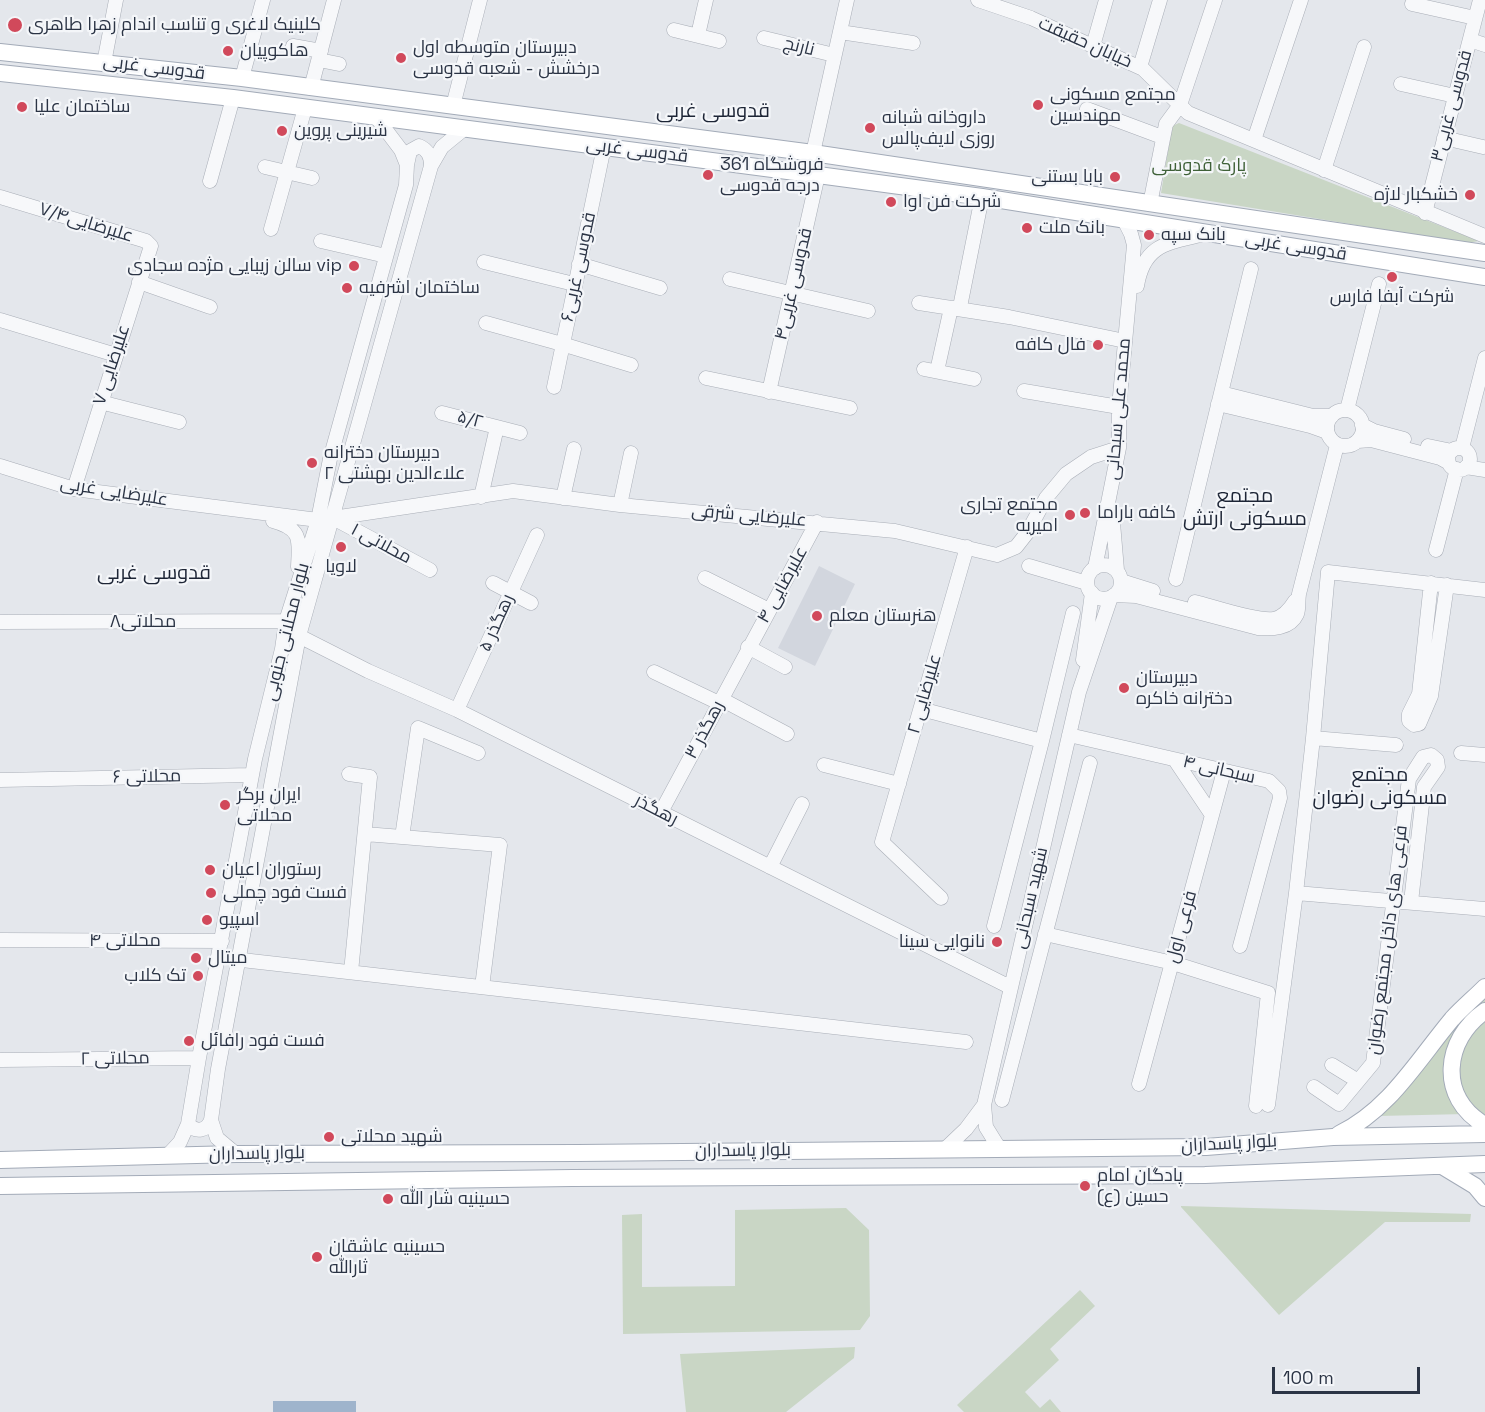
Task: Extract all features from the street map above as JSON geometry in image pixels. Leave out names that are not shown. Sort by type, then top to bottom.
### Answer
[{"type":"main road","name":"قدوسی غربی","points":[[0,52],[242,78],[813,153],[1485,253]]},
{"type":"main road","name":"قدوسی غربی","points":[[0,74],[232,98],[982,197],[1485,277]]},
{"type":"main road","points":[[705,160],[708,139]]},
{"type":"main road","points":[[953,194],[956,175]]},
{"type":"main road","points":[[1333,1137],[1357,1126],[1386,1101],[1454,1017],[1485,987]]},
{"type":"main road","points":[[1485,1011],[1472,1020],[1457,1040],[1451,1069],[1452,1080],[1462,1103],[1476,1120],[1485,1125]]},
{"type":"main road","name":"بلوار پاسداران","points":[[0,1160],[236,1154],[578,1153],[1206,1146],[1333,1137],[1485,1134]]},
{"type":"main road","points":[[1205,1175],[1206,1146]]},
{"type":"main road","points":[[578,1153],[578,1178]]},
{"type":"main road","name":"بلوار پاسداران","points":[[0,1186],[578,1178],[1205,1175],[1485,1164]]},
{"type":"main road","points":[[1442,1166],[1475,1186],[1485,1198]]},
{"type":"street","points":[[104,63],[116,0]]},
{"type":"street","points":[[311,88],[334,0]]},
{"type":"street","points":[[453,106],[480,0]]},
{"type":"street","points":[[698,34],[706,0]]},
{"type":"street","points":[[813,153],[847,0]]},
{"type":"street","name":"خیابان حقیقت","points":[[978,0],[1018,7],[1140,67],[1188,113],[1485,236]]},
{"type":"street","points":[[1094,46],[1106,0]]},
{"type":"street","points":[[1140,67],[1160,0]]},
{"type":"street","points":[[1150,204],[1166,124],[1180,105],[1215,0]]},
{"type":"street","points":[[1254,140],[1301,0]]},
{"type":"street","name":"قدوسی غربی۳","points":[[1425,213],[1480,0]]},
{"type":"street","points":[[242,78],[262,4]]},
{"type":"street","points":[[1412,4],[1475,18]]},
{"type":"street","points":[[674,30],[698,34],[719,41]]},
{"type":"street","points":[[840,32],[913,43]]},
{"type":"street","name":"نارنج","points":[[764,38],[834,55]]},
{"type":"street","points":[[1470,40],[1485,45]]},
{"type":"street","points":[[293,46],[339,64]]},
{"type":"street","points":[[1324,170],[1364,46]]},
{"type":"street","points":[[1401,84],[1455,96]]},
{"type":"street","points":[[210,181],[232,98]]},
{"type":"street","points":[[271,230],[305,108]]},
{"type":"street","points":[[1087,109],[1162,137]]},
{"type":"street","points":[[376,117],[401,150],[406,165]]},
{"type":"street","name":"بلوار محلاتی جنوبی","points":[[212,1120],[219,1069],[299,636],[326,519],[431,166],[442,147],[464,129]]},
{"type":"street","points":[[1444,138],[1482,147]]},
{"type":"street","points":[[406,165],[410,151],[419,146],[426,149],[431,166]]},
{"type":"street","name":"قدوسی غربی۶","points":[[554,387],[604,147]]},
{"type":"street","name":"بلوار محلاتی جنوبی","points":[[168,1155],[180,1142],[188,1124],[252,775],[286,621],[297,583],[326,519],[330,459],[406,184],[406,165]]},
{"type":"street","points":[[265,167],[312,178]]},
{"type":"street","name":"قدوسی غربی۴","points":[[770,392],[818,175]]},
{"type":"street","name":"علیرضایی۷/۴","points":[[0,197],[149,243]]},
{"type":"street","points":[[951,308],[960,307],[982,197]]},
{"type":"street","name":"محمد علی سبحانی","points":[[1095,568],[1119,448],[1119,407],[1134,245],[1124,220]]},
{"type":"street","name":"محمد علی سبحانی","points":[[1127,321],[1133,315],[1139,275],[1147,257],[1165,244],[1209,233]]},
{"type":"street","points":[[321,241],[386,256]]},
{"type":"street","name":"۷ علیرضایی","points":[[74,489],[151,246],[149,243]]},
{"type":"street","points":[[484,262],[574,284]]},
{"type":"street","points":[[579,264],[660,288]]},
{"type":"street","points":[[1176,579],[1251,269]]},
{"type":"street","points":[[730,279],[868,310]]},
{"type":"street","points":[[139,282],[210,307]]},
{"type":"street","points":[[1347,410],[1379,284]]},
{"type":"street","points":[[918,303],[1009,317],[1125,341]]},
{"type":"street","points":[[951,308],[931,370],[974,379]]},
{"type":"street","points":[[4,322],[116,355]]},
{"type":"street","points":[[486,323],[630,365]]},
{"type":"street","points":[[1436,550],[1485,357]]},
{"type":"street","points":[[706,378],[850,408]]},
{"type":"street","points":[[1024,391],[1119,407]]},
{"type":"street","points":[[1219,399],[1313,416],[1332,416]]},
{"type":"street","points":[[1219,399],[1327,432]]},
{"type":"street","points":[[100,402],[178,422]]},
{"type":"street","points":[[1358,441],[1362,425],[1357,415],[1347,410],[1332,416],[1328,421],[1327,432],[1337,445],[1348,446],[1358,441],[1371,440],[1440,458],[1485,460]]},
{"type":"street","name":"۵/۲","points":[[442,413],[520,433]]},
{"type":"street","points":[[1362,425],[1485,470]]},
{"type":"street","points":[[481,496],[497,427]]},
{"type":"street","points":[[1090,588],[1088,577],[1095,568],[1106,565],[1139,588],[1239,618],[1258,628],[1275,629],[1287,625],[1297,614],[1299,594],[1337,445]]},
{"type":"street","name":"علیرضایی شرقی","points":[[326,519],[513,491],[620,505],[895,531],[997,555],[1016,547],[1027,533],[1046,498],[1066,474],[1091,457],[1119,448]]},
{"type":"street","points":[[563,498],[574,449]]},
{"type":"street","points":[[620,505],[630,453]]},
{"type":"street","name":"علیرضایی غربی","points":[[0,466],[74,489],[230,510],[326,519]]},
{"type":"street","name":"محمد علی سبحانی","points":[[1111,497],[1119,576]]},
{"type":"street","name":"علیرضایی غربی","points":[[230,510],[287,525],[296,533],[298,541],[297,583]]},
{"type":"street","name":"۱ محلاتی","points":[[326,519],[430,570]]},
{"type":"street","name":"۴ علیرضایی","points":[[748,647],[817,522]]},
{"type":"street","name":"۵ رهگذر","points":[[457,711],[537,535]]},
{"type":"street","name":"۲ علیرضایی","points":[[941,898],[882,842],[967,547]]},
{"type":"street","points":[[1029,566],[1090,588],[1101,598],[1136,596],[1239,618]]},
{"type":"street","points":[[1045,934],[1173,963],[1269,993],[1262,1105],[1296,893],[1328,572],[1485,590]]},
{"type":"street","points":[[1112,596],[1118,591],[1119,576]]},
{"type":"street","points":[[705,578],[769,610]]},
{"type":"street","points":[[493,583],[531,603]]},
{"type":"street","points":[[1431,583],[1419,694],[1409,714],[1409,721],[1414,725],[1419,724],[1431,696],[1447,585]]},
{"type":"street","name":"شهید سبحانی","points":[[1079,692],[1090,588]]},
{"type":"street","name":"شهید سبحانی","points":[[984,1105],[1079,692],[1112,596]]},
{"type":"street","points":[[994,926],[1073,613]]},
{"type":"street","name":"محلاتی۸","points":[[0,622],[286,621]]},
{"type":"street","name":"رهگذر","points":[[299,636],[368,671],[457,711],[1011,987]]},
{"type":"street","points":[[748,647],[786,667]]},
{"type":"street","name":"۳ رهگذر","points":[[661,812],[748,647]]},
{"type":"street","points":[[654,672],[787,734]]},
{"type":"street","points":[[921,709],[1042,741]]},
{"type":"street","points":[[402,837],[418,728],[478,753]]},
{"type":"street","name":"سبحانی ۴","points":[[1069,735],[1269,781],[1279,791],[1280,798],[1240,946]]},
{"type":"street","points":[[1313,738],[1396,745]]},
{"type":"street","points":[[1461,753],[1485,755]]},
{"type":"street","name":"فرعی های داخل مجتمع رضوان","points":[[1314,1087],[1339,1104],[1373,1063],[1409,779],[1423,758],[1431,755],[1437,760],[1438,767],[1424,788],[1411,902]]},
{"type":"street","points":[[1175,760],[1212,815]]},
{"type":"street","points":[[1002,1100],[1090,763]]},
{"type":"street","points":[[824,765],[899,784]]},
{"type":"street","name":"فرعی اول","points":[[1139,1084],[1224,771]]},
{"type":"street","points":[[349,774],[370,777],[351,972]]},
{"type":"street","name":"۶ محلاتی","points":[[0,780],[252,775]]},
{"type":"street","points":[[770,867],[802,804]]},
{"type":"street","points":[[365,834],[500,845],[482,987]]},
{"type":"street","points":[[1296,893],[1485,909]]},
{"type":"street","name":"۴ محلاتی","points":[[0,940],[222,941]]},
{"type":"street","points":[[219,958],[966,1042]]},
{"type":"street","name":"۲ محلاتی","points":[[0,1060],[199,1058]]},
{"type":"street","points":[[1332,1065],[1358,1081]]},
{"type":"street","points":[[984,1105],[986,1127],[999,1148]]},
{"type":"street","points":[[946,1148],[966,1129],[984,1105]]},
{"type":"street","points":[[188,1124],[191,1128],[201,1130],[210,1125],[212,1120]]},
{"type":"street","points":[[212,1120],[217,1138],[236,1154]]},
{"type":"shaded area","name":"هنرستان معلم","points":[[819,566],[855,584],[815,666],[778,648]]},
{"type":"green space","name":"پارک قدوسی","points":[[1179,123],[1479,241],[1466,243],[1161,193],[1172,126]]},
{"type":"green space","points":[[1485,997],[1485,1004],[1452,1038],[1466,1114],[1378,1116],[1453,1029]]},
{"type":"green space","points":[[1485,1021],[1485,1115],[1468,1100],[1463,1090],[1459,1066],[1464,1044],[1472,1032]]},
{"type":"green space","points":[[1181,1207],[1471,1214],[1470,1222],[1385,1222],[1279,1315]]},
{"type":"green space","points":[[846,1208],[869,1230],[870,1316],[860,1330],[623,1334],[622,1215],[642,1214],[642,1287],[735,1286],[735,1210]]},
{"type":"green space","points":[[1080,1290],[1095,1306],[1050,1349],[1059,1360],[1025,1392],[1040,1408],[1050,1399],[1061,1412],[964,1412],[957,1405]]},
{"type":"green space","points":[[855,1347],[854,1358],[786,1412],[686,1412],[680,1354]]},
{"type":"water","points":[[273,1401],[356,1401],[356,1412],[273,1412]]},
{"type":"place","name":"کلینیک لاغری و تناسب اندام زهرا طاهری","points":[[15,25]]},
{"type":"place","name":"هاکوپیان","points":[[228,51]]},
{"type":"place","name":"دبیرستان متوسطه اول درخشش - شعبه قدوسی","points":[[401,58]]},
{"type":"place","name":"مجتمع مسکونی مهندسین","points":[[1038,105]]},
{"type":"place","name":"ساختمان علیا","points":[[22,107]]},
{"type":"place","name":"داروخانه شبانه روزی لایف‌پالس","points":[[870,128]]},
{"type":"place","name":"شیرینی پروین","points":[[282,131]]},
{"type":"place","name":"فروشگاه 361 درجه قدوسی","points":[[708,175]]},
{"type":"place","name":"بابا بستنی","points":[[1115,177]]},
{"type":"place","name":"خشکبار لاژه","points":[[1470,195]]},
{"type":"place","name":"شرکت فن اوا","points":[[891,202]]},
{"type":"place","name":"بانک ملت","points":[[1027,228]]},
{"type":"place","name":"بانک سپه","points":[[1149,235]]},
{"type":"place","name":"سالن زیبایی مژده سجادی vip","points":[[354,266]]},
{"type":"place","name":"شرکت آبفا فارس","points":[[1392,277]]},
{"type":"place","name":"ساختمان اشرفیه","points":[[347,288]]},
{"type":"place","name":"فال کافه","points":[[1098,345]]},
{"type":"place","name":"دبیرستان دخترانه علاءالدین بهشتی ۲","points":[[312,463]]},
{"type":"place","name":"کافه باراما","points":[[1085,513]]},
{"type":"place","name":"مجتمع تجاری امیریه","points":[[1070,515]]},
{"type":"place","name":"لاویا","points":[[341,547]]},
{"type":"place","name":"هنرستان معلم","points":[[817,616]]},
{"type":"place","name":"دبیرستان دخترانه خاکره","points":[[1124,688]]},
{"type":"place","name":"ایران برگر محلاتی","points":[[225,805]]},
{"type":"place","name":"رستوران اعیان","points":[[210,870]]},
{"type":"place","name":"فست فود چملی","points":[[211,893]]},
{"type":"place","name":"اسپیو","points":[[207,920]]},
{"type":"place","name":"نانوایی سینا","points":[[997,942]]},
{"type":"place","name":"میتال","points":[[196,958]]},
{"type":"place","name":"تک کلاب","points":[[198,976]]},
{"type":"place","name":"فست فود رافائل","points":[[189,1041]]},
{"type":"place","name":"شهید محلاتی","points":[[329,1137]]},
{"type":"place","name":"پادگان امام حسین (ع)","points":[[1085,1186]]},
{"type":"place","name":"حسینیه شار الله","points":[[388,1199]]},
{"type":"place","name":"حسینیه عاشقان ثارالله","points":[[317,1257]]},
{"type":"district","name":"قدوسی غربی","points":[[713,112]]},
{"type":"district","name":"مجتمع مسکونی ارتش","points":[[1245,508]]},
{"type":"district","name":"قدوسی غربی","points":[[154,574]]},
{"type":"district","name":"مجتمع مسکونی رضوان","points":[[1380,788]]}]
